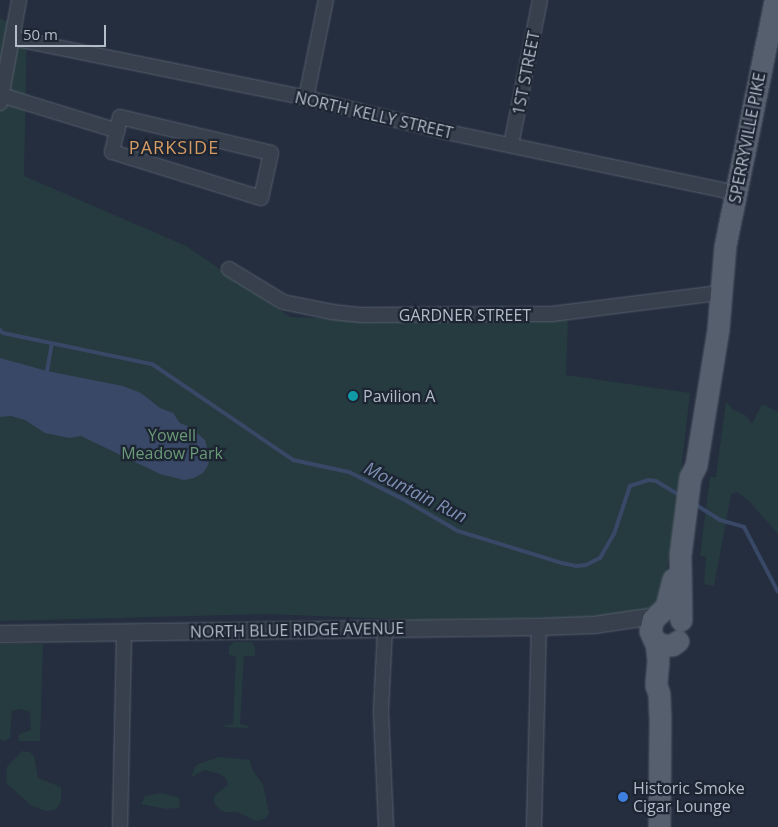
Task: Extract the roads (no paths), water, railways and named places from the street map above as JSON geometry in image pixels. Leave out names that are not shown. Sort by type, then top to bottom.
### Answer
[{"type":"main road","name":"SPERRYVILLE PIKE","points":[[655,627],[666,607],[680,555],[690,477],[696,465],[718,330],[725,246],[775,6]]},
{"type":"main road","name":"SPERRYVILLE PIKE","points":[[690,477],[685,467],[710,294],[715,266],[725,246]]},
{"type":"main road","name":"SPERRYVILLE PIKE","points":[[659,694],[665,680],[669,659],[683,631],[681,620],[680,555]]},
{"type":"main road","points":[[655,627],[672,613],[681,620]]},
{"type":"main road","points":[[655,627],[668,646],[678,641]]},
{"type":"main road","points":[[655,627],[658,660],[656,685],[659,694],[659,827]]},
{"type":"street","points":[[19,0],[0,99],[118,131]]},
{"type":"street","points":[[306,98],[326,0]]},
{"type":"street","name":"1ST STREET","points":[[511,145],[540,0]]},
{"type":"street","name":"NORTH KELLY STREET","points":[[12,38],[306,98],[511,145],[736,193]]},
{"type":"street","points":[[120,117],[272,153],[261,198],[112,152],[118,131],[120,117]]},
{"type":"street","name":"GARDNER STREET","points":[[229,269],[283,302],[332,312],[362,315],[552,314],[710,294]]},
{"type":"street","name":"NORTH BLUE RIDGE AVENUE","points":[[0,634],[539,627],[594,624],[655,627]]},
{"type":"street","points":[[534,827],[539,627]]},
{"type":"street","points":[[385,629],[381,712],[386,827]]},
{"type":"street","points":[[120,827],[124,632]]},
{"type":"water","points":[[0,358],[47,371],[123,386],[141,393],[160,408],[173,413],[180,423],[190,427],[205,440],[210,459],[207,467],[203,473],[194,478],[184,480],[160,474],[81,436],[69,438],[45,433],[25,420],[11,416],[0,417]]},
{"type":"waterway","name":"Mountain Run","points":[[0,330],[3,333],[152,364],[293,460],[349,472],[403,499],[458,531],[562,563],[576,566],[586,565],[600,558],[614,534],[630,486],[648,480],[656,481],[681,496]]},
{"type":"waterway","points":[[47,371],[52,343]]},
{"type":"waterway","name":"Mountain Run","points":[[693,503],[720,520],[744,527],[778,592]]},
{"type":"place","name":"Pavilion A","points":[[353,396]]},
{"type":"place","name":"Historic Smoke Cigar Lounge","points":[[623,797]]},
{"type":"district","name":"PARKSIDE","points":[[174,147]]},
{"type":"park label","name":"Yowell Meadow Park","points":[[172,444]]}]
